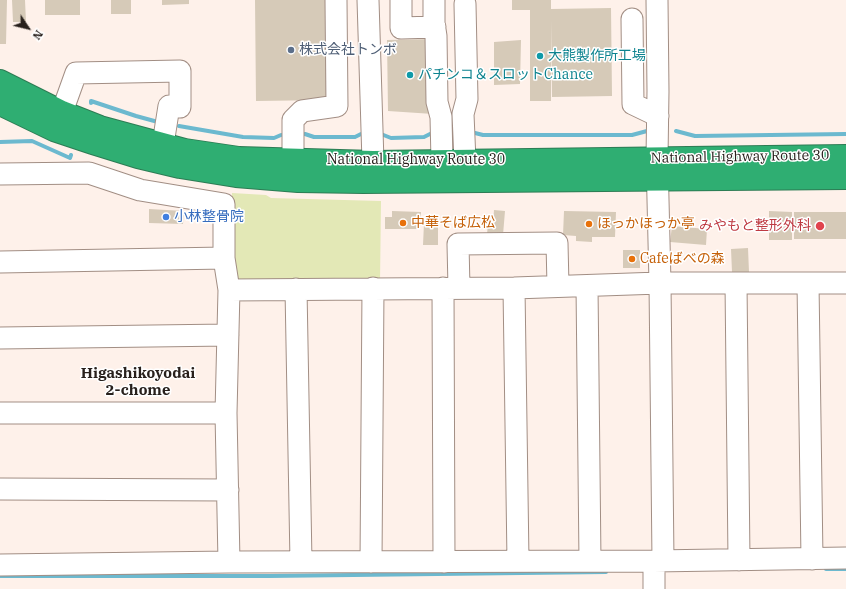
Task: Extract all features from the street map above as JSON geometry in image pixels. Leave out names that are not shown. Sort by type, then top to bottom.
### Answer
[{"type":"highway","name":"National Highway Route 30","points":[[0,81],[62,112],[100,127],[186,150],[239,158],[373,162],[846,156]]},
{"type":"highway","name":"National Highway Route 30","points":[[0,104],[54,130],[138,157],[180,167],[236,176],[298,181],[363,182],[846,178]]},
{"type":"street","points":[[293,160],[293,120],[302,111],[337,106],[336,0]]},
{"type":"street","points":[[368,0],[373,162]]},
{"type":"street","points":[[401,0],[401,28],[435,27]]},
{"type":"street","points":[[434,0],[437,102],[441,117],[442,161]]},
{"type":"street","points":[[656,571],[660,284],[657,158],[657,0]]},
{"type":"street","points":[[465,4],[467,99],[464,114],[465,161]]},
{"type":"street","points":[[632,18],[632,104],[658,116]]},
{"type":"street","points":[[62,112],[76,73],[180,71],[180,107],[169,106],[163,144]]},
{"type":"street","points":[[0,174],[89,173],[140,190],[224,204],[224,258],[229,290],[226,413],[229,562]]},
{"type":"street","points":[[444,562],[451,288],[458,244],[557,244],[558,286]]},
{"type":"street","points":[[0,262],[224,258]]},
{"type":"street","points":[[808,283],[812,559]]},
{"type":"street","points":[[229,290],[514,288],[660,284],[846,283]]},
{"type":"street","points":[[736,284],[739,560]]},
{"type":"street","points":[[587,286],[590,561]]},
{"type":"street","points":[[371,562],[373,288]]},
{"type":"street","points":[[514,288],[518,561]]},
{"type":"street","points":[[296,289],[302,562]]},
{"type":"street","points":[[0,338],[228,335]]},
{"type":"street","points":[[0,413],[226,413]]},
{"type":"street","points":[[0,489],[228,490]]},
{"type":"street","points":[[0,565],[229,562],[590,561],[656,571],[739,560],[846,558]]},
{"type":"green space","points":[[232,193],[266,195],[271,198],[381,201],[380,283],[235,284],[229,246]]},
{"type":"building","points":[[0,0],[7,0],[6,44],[0,44]]},
{"type":"building","points":[[12,0],[25,0],[26,22],[13,22]]},
{"type":"building","points":[[45,0],[80,0],[80,15],[45,15]]},
{"type":"building","points":[[111,0],[131,0],[131,14],[111,14]]},
{"type":"building","points":[[162,0],[189,0],[189,4],[162,5]]},
{"type":"building","name":"株式会社トンボ","points":[[255,0],[327,0],[327,100],[256,101]]},
{"type":"building","points":[[512,0],[551,0],[551,9],[611,8],[612,96],[552,97],[551,20],[551,101],[530,101],[530,10],[512,10]]},
{"type":"building","name":"パチンコ＆スロットChance","points":[[433,39],[433,114],[388,111],[387,40]]},
{"type":"building","points":[[521,40],[520,84],[494,85],[494,42]]},
{"type":"building","name":"小林整骨院","points":[[149,209],[184,211],[183,224],[149,223]]},
{"type":"building","points":[[494,210],[505,211],[503,235],[487,234],[488,224],[493,224]]},
{"type":"building","name":"中華そば広松","points":[[392,211],[421,212],[420,229],[385,229],[385,217],[392,217]]},
{"type":"building","name":"ほっかほっか亭","points":[[564,211],[616,212],[615,237],[592,237],[592,242],[576,241],[576,236],[563,235]]},
{"type":"building","points":[[769,211],[792,212],[792,240],[769,240]]},
{"type":"building","name":"みやもと整形外科","points":[[794,212],[846,212],[846,239],[794,239]]},
{"type":"building","points":[[424,223],[438,224],[438,245],[423,245]]},
{"type":"building","points":[[672,226],[707,229],[706,245],[670,242]]},
{"type":"building","points":[[748,248],[749,272],[732,272],[731,249]]},
{"type":"building","name":"Cafeばべの森","points":[[623,250],[640,250],[640,268],[623,268]]},
{"type":"waterway","points":[[91,103],[91,101],[158,122]]},
{"type":"waterway","points":[[179,126],[243,137],[274,138],[281,135]]},
{"type":"waterway","points":[[475,133],[483,135],[632,135],[647,131]]},
{"type":"waterway","points":[[676,131],[695,136],[846,134]]},
{"type":"waterway","points":[[381,134],[391,138],[424,137],[432,133]]},
{"type":"waterway","points":[[305,134],[314,137],[355,137],[361,134]]},
{"type":"waterway","points":[[0,142],[32,141],[70,158],[71,155]]},
{"type":"waterway","points":[[826,569],[846,569]]},
{"type":"waterway","points":[[0,576],[269,576],[606,572]]},
{"type":"place","name":"株式会社トンボ","points":[[291,50]]},
{"type":"place","name":"大熊製作所工場","points":[[540,56]]},
{"type":"place","name":"パチンコ＆スロットChance","points":[[410,75]]},
{"type":"place","name":"小林整骨院","points":[[166,217]]},
{"type":"place","name":"中華そば広松","points":[[403,223]]},
{"type":"place","name":"ほっかほっか亭","points":[[589,224]]},
{"type":"place","name":"みやもと整形外科","points":[[820,226]]},
{"type":"place","name":"Cafeばべの森","points":[[632,259]]},
{"type":"district","name":"Higashikoyodai 2-chome","points":[[138,382]]}]
